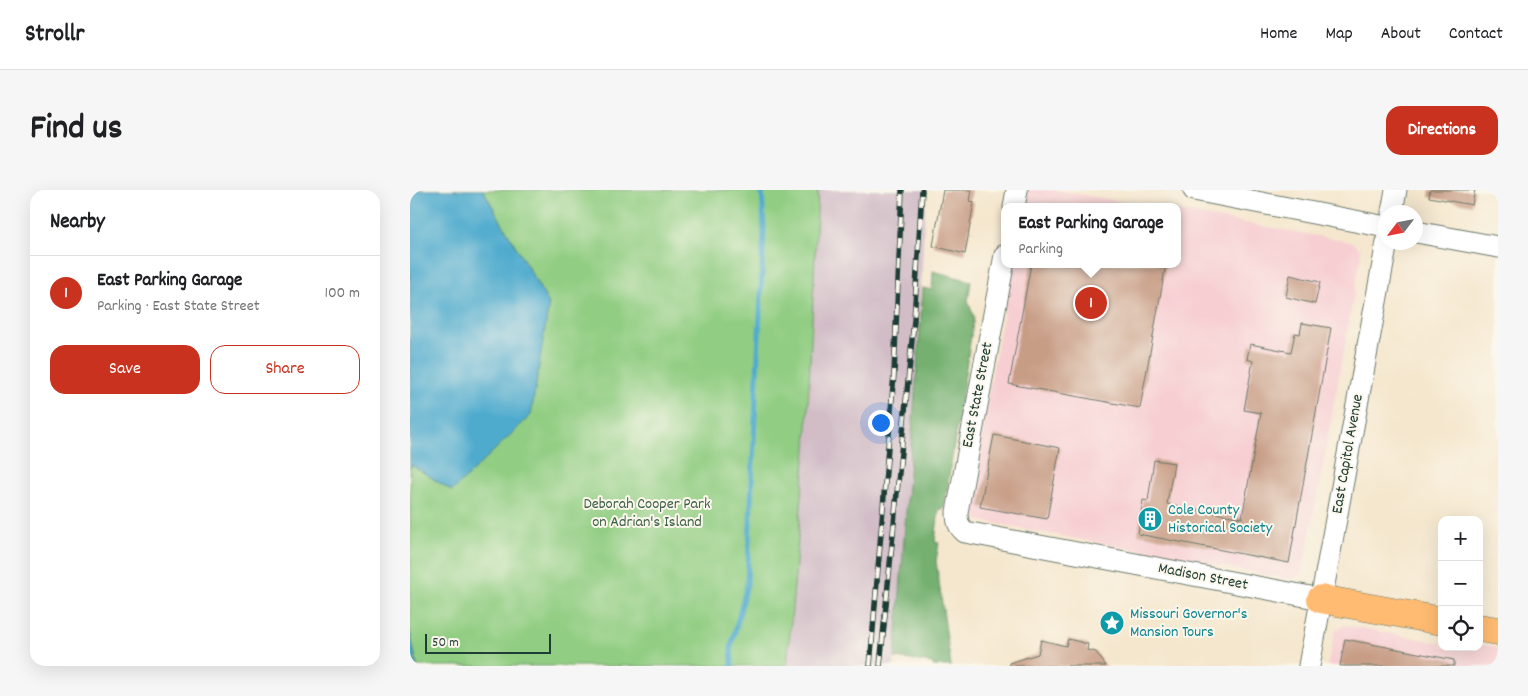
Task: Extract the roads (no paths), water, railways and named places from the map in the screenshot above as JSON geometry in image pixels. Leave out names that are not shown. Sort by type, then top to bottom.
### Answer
[{"type":"main road","name":"Madison Street","points":[[1321,599],[1438,620]]},
{"type":"main road","points":[[1483,629],[1498,631]]},
{"type":"street","points":[[1015,203],[1017,190]]},
{"type":"street","points":[[1194,190],[1378,225]]},
{"type":"street","points":[[1393,205],[1396,190]]},
{"type":"street","points":[[1423,233],[1498,246]]},
{"type":"street","name":"East Capitol Avenue","points":[[1309,666],[1386,250]]},
{"type":"street","name":"East State Street","points":[[965,532],[958,524],[957,512],[1003,268]]},
{"type":"street","name":"Madison Street","points":[[965,532],[1321,599]]},
{"type":"water","points":[[410,190],[483,190],[549,304],[531,415],[452,491],[412,465],[410,469]]},
{"type":"water","points":[[410,631],[417,666],[410,666]]},
{"type":"waterway","points":[[732,666],[731,647],[747,584],[764,229],[762,190]]},
{"type":"railway","points":[[870,666],[894,374],[902,190]]},
{"type":"railway","points":[[880,666],[914,320],[922,190]]},
{"type":"place","name":"East Parking Garage","points":[[1091,303]]},
{"type":"place","name":"Cole County Historical Society","points":[[1150,519]]},
{"type":"place","name":"Missouri Governor's Mansion Tours","points":[[1112,623]]},
{"type":"park label","name":"Deborah Cooper Park on Adrian's Island","points":[[647,513]]}]
